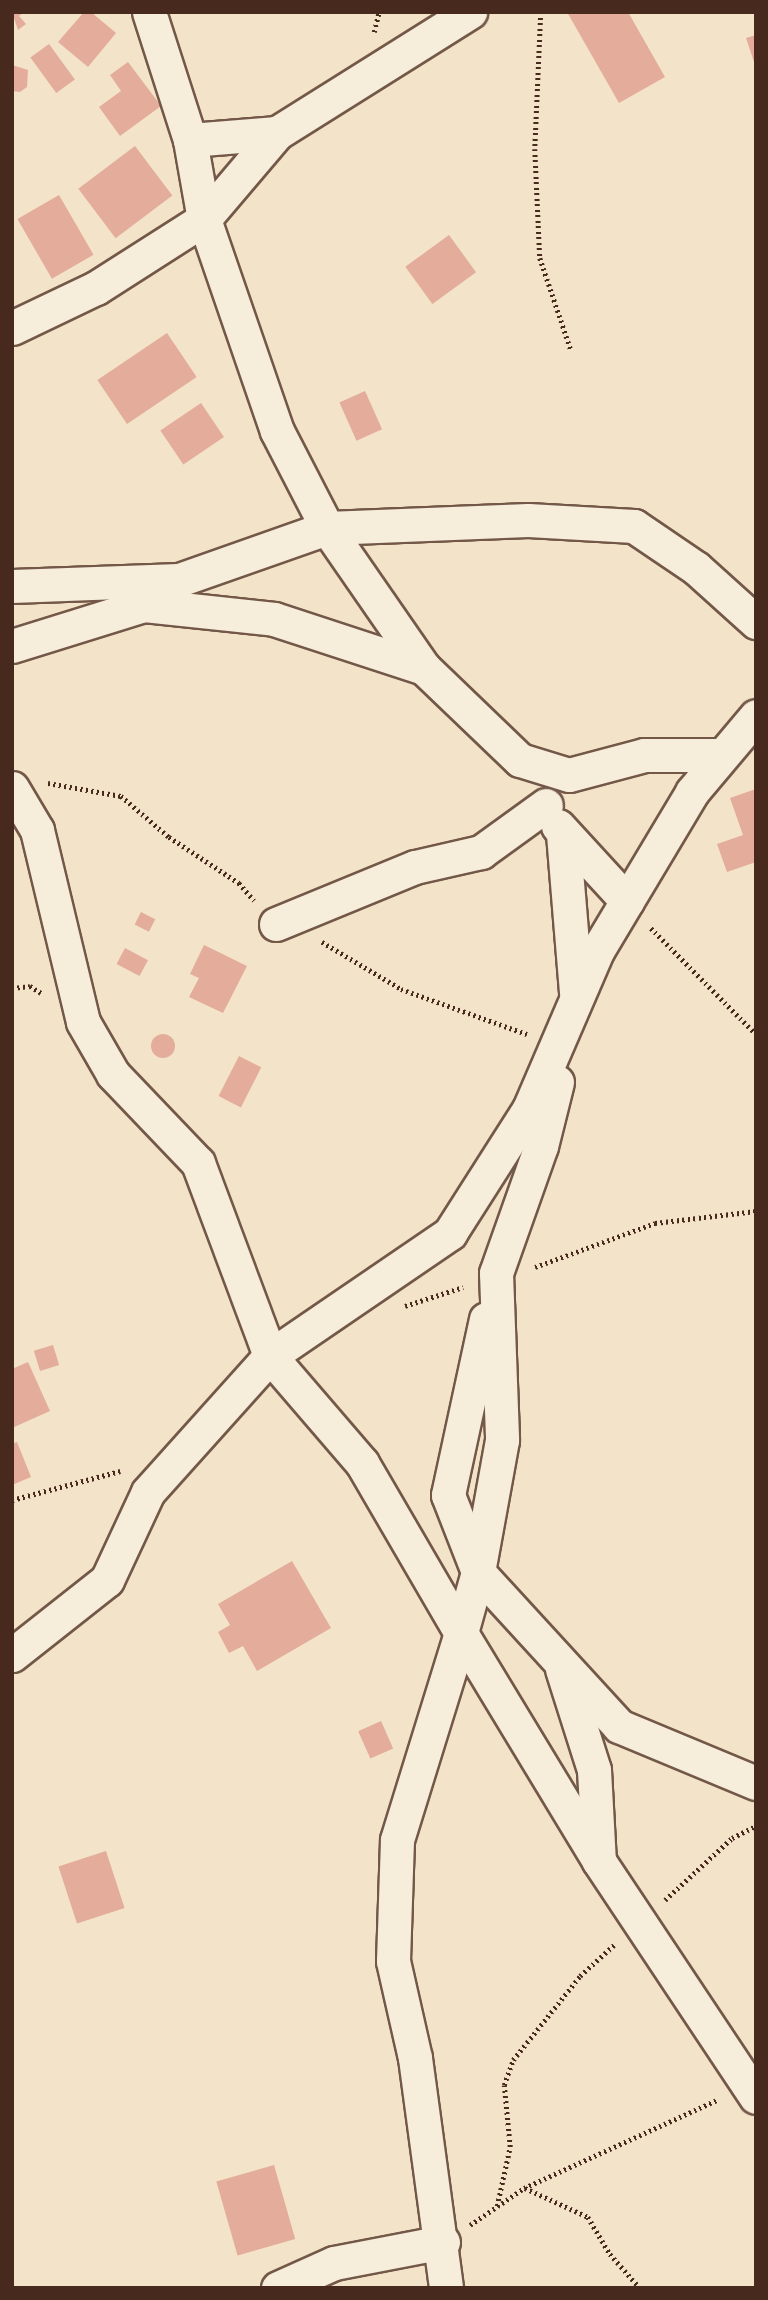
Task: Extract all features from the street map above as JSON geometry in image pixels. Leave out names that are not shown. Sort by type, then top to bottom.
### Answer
[{"type":"street","points":[[149,12],[190,140],[204,219],[277,431],[327,528],[424,668],[520,760],[562,834],[627,901]]},
{"type":"street","points":[[12,328],[96,288],[204,219],[277,133],[470,12]]},
{"type":"street","points":[[190,140],[277,133]]},
{"type":"street","points":[[12,586],[179,580],[327,528],[528,520],[634,526],[696,568],[756,622]]},
{"type":"street","points":[[12,646],[144,605],[274,619],[424,668]]},
{"type":"street","points":[[12,1655],[107,1580],[148,1492],[270,1356],[450,1234],[529,1109],[597,951],[692,792],[756,716]]},
{"type":"street","points":[[520,760],[569,775],[644,755],[721,755]]},
{"type":"street","points":[[12,788],[37,830],[83,1022],[113,1074],[198,1163],[270,1356],[362,1462],[461,1633],[600,1861],[751,2092]]},
{"type":"street","points":[[276,924],[415,867],[481,852],[546,805]]},
{"type":"street","points":[[562,834],[577,998],[541,1146],[496,1273],[448,1495],[478,1573],[557,1653],[619,1726],[756,1783]]},
{"type":"street","points":[[446,2288],[443,2242],[415,2058],[393,1961],[397,1840],[478,1573],[502,1440],[496,1273]]},
{"type":"street","points":[[557,1653],[594,1770],[600,1861]]},
{"type":"street","points":[[278,2288],[334,2263],[443,2242]]},
{"type":"path","points":[[541,12],[535,149],[540,258],[572,350]]},
{"type":"path","points":[[627,901],[684,965],[756,1026]]},
{"type":"path","points":[[750,1023],[756,1034]]},
{"type":"path","points":[[401,1306],[426,1302],[496,1273],[530,1269],[655,1223],[756,1211]]},
{"type":"path","points":[[12,1500],[128,1469]]},
{"type":"path","points":[[497,2206],[510,2147],[504,2085],[513,2060],[580,1976],[732,1838],[756,1826]]},
{"type":"path","points":[[443,2242],[524,2188],[646,2129],[751,2092]]},
{"type":"path","points":[[524,2188],[588,2217],[610,2254],[640,2288]]},
{"type":"building","points":[[12,12],[24,12],[19,16],[26,24],[18,30]]},
{"type":"building","points":[[84,12],[91,12],[116,33],[88,67],[58,42]]},
{"type":"building","points":[[567,12],[628,12],[665,77],[619,103]]},
{"type":"building","points":[[756,35],[756,65],[755,65],[746,38]]},
{"type":"building","points":[[49,44],[75,80],[56,93],[30,58]]},
{"type":"building","points":[[128,62],[161,106],[120,136],[99,107],[121,91],[110,75]]},
{"type":"building","points":[[12,65],[28,70],[27,87],[20,92],[12,91]]},
{"type":"building","points":[[135,146],[172,196],[116,238],[78,189]]},
{"type":"building","points":[[59,195],[94,255],[52,279],[17,219]]},
{"type":"building","points":[[449,235],[476,272],[432,304],[405,267]]},
{"type":"building","points":[[167,333],[197,377],[127,424],[97,380]]},
{"type":"building","points":[[365,391],[382,429],[357,441],[339,402]]},
{"type":"building","points":[[201,403],[224,437],[183,464],[160,430]]},
{"type":"building","points":[[756,789],[756,862],[727,872],[717,844],[743,835],[730,798]]},
{"type":"building","points":[[141,912],[155,919],[149,932],[135,924]]},
{"type":"building","points":[[204,945],[247,966],[223,1013],[189,997],[199,978],[190,974]]},
{"type":"building","points":[[125,948],[148,960],[140,976],[117,964]]},
{"type":"building","points":[[163,1034],[171,1038],[175,1046],[171,1054],[163,1058],[155,1054],[151,1046],[155,1038]]},
{"type":"building","points":[[239,1056],[261,1067],[241,1107],[219,1096]]},
{"type":"building","points":[[53,1345],[59,1365],[40,1371],[34,1351]]},
{"type":"building","points":[[28,1362],[50,1411],[12,1428],[12,1369]]},
{"type":"building","points":[[17,1442],[31,1477],[12,1485],[12,1444]]},
{"type":"building","points":[[292,1561],[331,1628],[257,1671],[243,1646],[229,1653],[218,1632],[230,1625],[218,1604]]},
{"type":"building","points":[[381,1721],[393,1748],[370,1759],[358,1731]]},
{"type":"building","points":[[106,1851],[125,1908],[77,1924],[58,1866]]},
{"type":"building","points":[[274,2165],[295,2239],[238,2256],[216,2182]]}]
